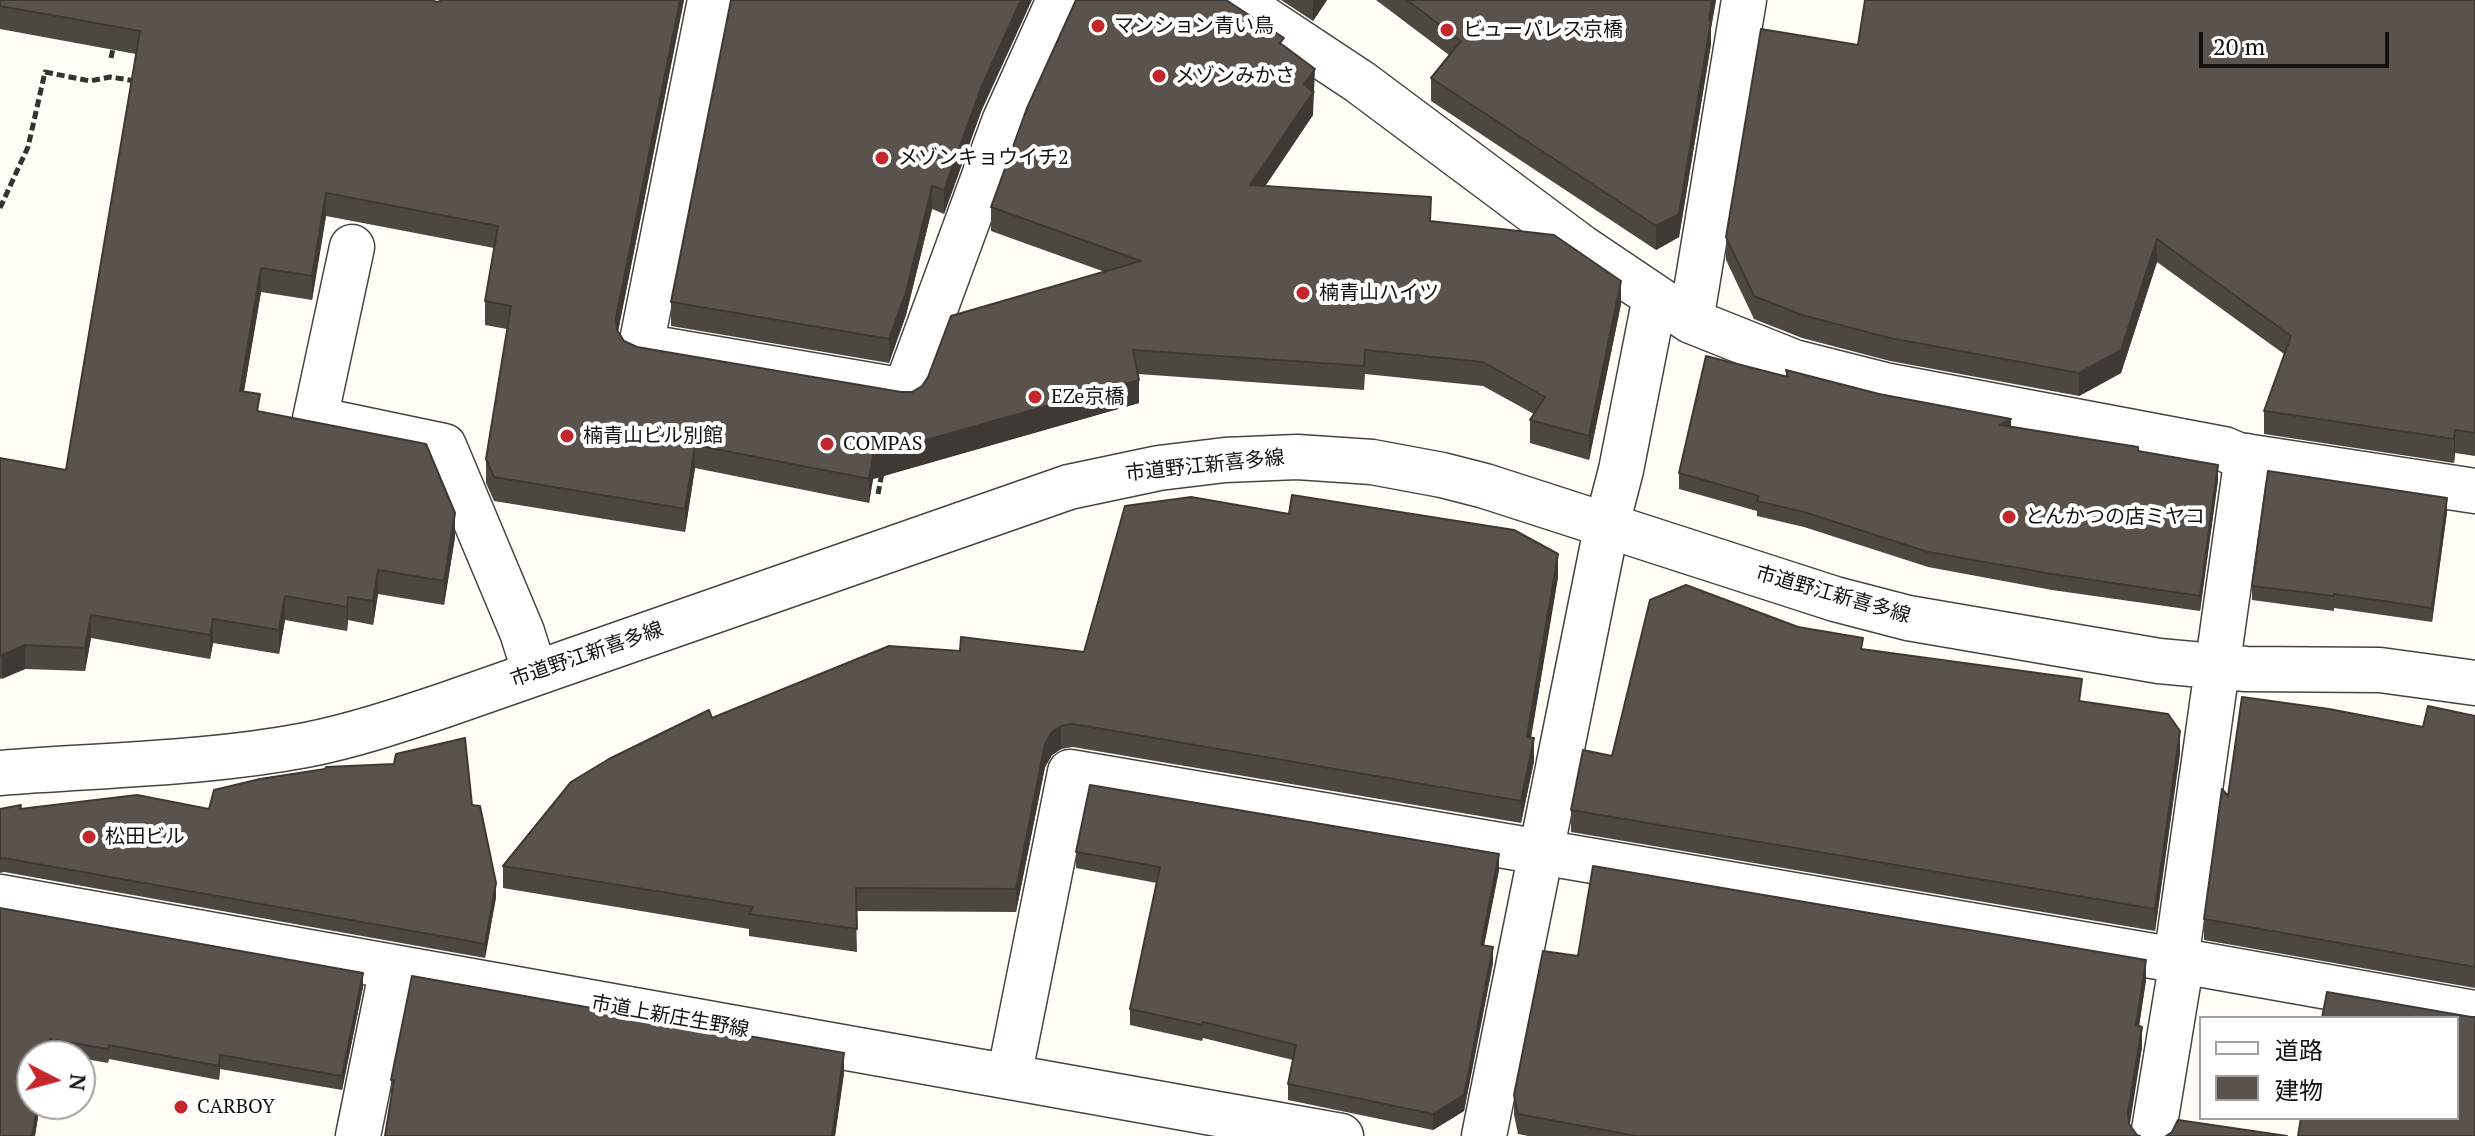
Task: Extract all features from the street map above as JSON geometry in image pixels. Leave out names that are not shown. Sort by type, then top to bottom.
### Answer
[{"type":"street","points":[[710,0],[641,346],[905,391],[1004,122],[1059,0]]},
{"type":"street","points":[[1236,0],[1360,82],[1581,247],[1691,321],[1794,362],[1885,385],[2224,449],[2247,456],[2473,479]]},
{"type":"street","points":[[1691,321],[1744,0]]},
{"type":"street","points":[[352,247],[315,419],[444,446],[522,632],[535,673]]},
{"type":"street","points":[[1484,1136],[1655,297]]},
{"type":"street","points":[[2153,1136],[2180,972],[2176,960],[2247,456]]},
{"type":"street","name":"市道野江新喜多線","points":[[0,773],[233,756],[309,744],[386,725],[1069,487],[1159,468],[1225,460],[1297,457],[1372,462],[1442,475],[1607,524],[1835,599],[1908,618],[2159,661],[2217,666],[2380,670],[2475,683]]},
{"type":"street","points":[[1009,1077],[1070,772],[2475,1013]]},
{"type":"street","name":"市道上新庄生野線","points":[[0,897],[1341,1136]]},
{"type":"street","points":[[358,1136],[392,968]]},
{"type":"path","points":[[111,58],[117,29]]},
{"type":"path","points":[[0,208],[28,147],[45,72],[90,81],[110,77],[138,81]]},
{"type":"building","points":[[0,0],[680,0],[616,318],[617,330],[624,341],[637,347],[912,392],[922,386],[928,377],[951,316],[1141,261],[991,207],[1027,108],[1076,0],[1226,0],[1284,38],[1280,43],[1315,69],[1304,84],[1313,92],[1250,185],[1431,197],[1430,221],[1554,235],[1621,281],[1589,436],[1530,420],[1545,397],[1483,362],[1365,350],[1364,366],[1133,350],[1139,380],[873,455],[869,479],[695,445],[685,509],[494,477],[486,459],[511,306],[485,301],[498,226],[326,193],[312,276],[261,268],[240,391],[260,394],[257,411],[426,444],[455,513],[444,581],[378,570],[373,601],[348,597],[347,607],[285,596],[279,630],[213,619],[210,635],[91,615],[85,648],[25,645],[0,656],[0,458],[66,470],[140,31],[0,6]]},
{"type":"building","points":[[731,0],[1021,0],[981,88],[944,190],[932,186],[906,292],[889,339],[671,302]]},
{"type":"building","points":[[1407,0],[1712,0],[1679,214],[1656,226],[1431,78],[1461,41]]},
{"type":"building","points":[[1865,0],[2475,0],[2475,433],[2455,430],[2454,439],[2264,411],[2291,336],[2157,239],[2121,350],[2079,373],[1890,338],[1802,315],[1754,296],[1726,237],[1761,29],[1858,45]]},
{"type":"building","points":[[1706,356],[1788,377],[1786,370],[1879,394],[2011,419],[2000,425],[2138,447],[2138,451],[2218,465],[2200,596],[1928,552],[1804,512],[1757,501],[1759,496],[1679,473]]},
{"type":"building","points":[[2268,471],[2447,498],[2432,608],[2252,586]]},
{"type":"building","points":[[1292,495],[1514,530],[1558,554],[1527,737],[1534,738],[1521,801],[1073,724],[1061,726],[1052,732],[1045,744],[1016,889],[856,888],[857,929],[749,914],[753,907],[503,866],[571,782],[609,759],[709,710],[712,718],[889,646],[960,651],[961,637],[1084,652],[1125,506],[1191,497],[1289,514]]},
{"type":"building","points":[[1686,585],[1798,627],[1863,638],[1861,649],[2082,679],[2079,701],[2168,714],[2180,731],[2155,909],[1571,810],[1583,750],[1612,756],[1650,600]]},
{"type":"building","points":[[2242,697],[2423,727],[2428,706],[2475,716],[2475,967],[2204,919],[2222,789],[2228,796]]},
{"type":"building","points":[[465,738],[472,805],[480,806],[496,883],[485,944],[0,859],[0,809],[137,795],[209,809],[214,790],[326,767],[394,764],[396,754]]},
{"type":"building","points":[[1090,785],[1499,854],[1481,945],[1493,947],[1464,1095],[1433,1114],[1288,1084],[1296,1045],[1203,1022],[1202,1025],[1130,1009],[1160,867],[1076,852]]},
{"type":"building","points":[[1593,866],[2146,960],[2136,1025],[2142,1027],[2128,1112],[2129,1124],[2140,1136],[1636,1136],[1518,1114],[1514,1095],[1543,951],[1578,956]]},
{"type":"building","points":[[0,908],[363,973],[342,1076],[220,1055],[219,1066],[109,1045],[108,1049],[96,1047],[96,1040],[16,1040],[16,1120],[35,1120],[32,1136],[0,1136]]},
{"type":"building","points":[[412,976],[844,1053],[832,1136],[385,1136],[394,1080],[391,1080]]},
{"type":"building","points":[[2327,992],[2475,1017],[2475,1136],[2298,1136],[2301,1120],[2459,1120],[2459,1016],[2322,1016]]},
{"type":"building","points":[[2178,1120],[2287,1136],[2166,1136]]},
{"type":"place","name":"マンション青い鳥","points":[[1098,26]]},
{"type":"place","name":"ビューパレス京橋","points":[[1447,30]]},
{"type":"place","name":"メゾンみかさ","points":[[1159,76]]},
{"type":"place","name":"メゾンキョウイチ2","points":[[882,158]]},
{"type":"place","name":"楠青山ハイツ","points":[[1303,293]]},
{"type":"place","name":"EZe京橋","points":[[1035,397]]},
{"type":"place","name":"楠青山ビル別館","points":[[567,436]]},
{"type":"place","name":"COMPAS","points":[[827,444]]},
{"type":"place","name":"とんかつの店ミヤコ","points":[[2009,517]]},
{"type":"place","name":"松田ビル","points":[[89,837]]},
{"type":"place","name":"CARBOY","points":[[181,1107]]}]
